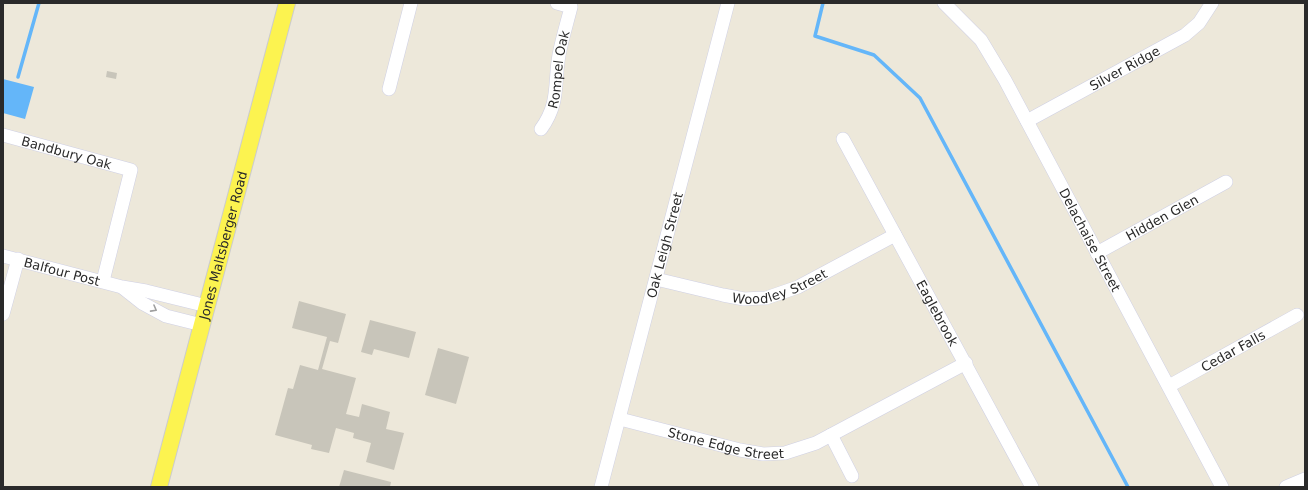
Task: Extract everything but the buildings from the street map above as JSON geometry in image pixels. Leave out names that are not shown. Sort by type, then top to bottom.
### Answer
[{"type":"main road","name":"Jones Maltsberger Road","points":[[159,487],[287,3]]},
{"type":"street","points":[[389,89],[411,3]]},
{"type":"street","name":"Rompel Oak","points":[[541,128],[546,121],[554,103],[559,57],[571,7],[557,3]]},
{"type":"street","name":"Oak Leigh Street","points":[[601,487],[728,3]]},
{"type":"street","name":"Delachaise Street","points":[[944,3],[981,40],[1005,80],[1222,487]]},
{"type":"street","name":"Silver Ridge","points":[[1027,122],[1185,35],[1199,23],[1212,3]]},
{"type":"street","name":"Bandbury Oak","points":[[3,135],[131,170],[103,281]]},
{"type":"street","name":"Eaglebrook","points":[[843,139],[1032,487]]},
{"type":"street","name":"Hidden Glen","points":[[1097,253],[1226,182]]},
{"type":"street","name":"Woodley Street","points":[[656,279],[722,296],[744,299],[766,298],[798,287],[895,234]]},
{"type":"street","name":"Balfour Post","points":[[3,256],[122,287],[146,291],[207,306]]},
{"type":"street","points":[[3,314],[18,259]]},
{"type":"street","name":"Balfour Post","points":[[122,287],[142,303],[166,316],[202,325]]},
{"type":"street","name":"Cedar Falls","points":[[1168,386],[1297,315]]},
{"type":"street","name":"Stone Edge Street","points":[[620,419],[740,450],[764,454],[796,451],[831,435],[966,363]]},
{"type":"street","points":[[831,435],[852,476]]},
{"type":"street","points":[[1286,487],[1305,479]]},
{"type":"water","points":[[3,79],[34,87],[25,119],[3,113]]},
{"type":"waterway","points":[[18,77],[39,3]]},
{"type":"waterway","points":[[823,3],[815,36],[874,55],[920,98],[1128,487]]}]
